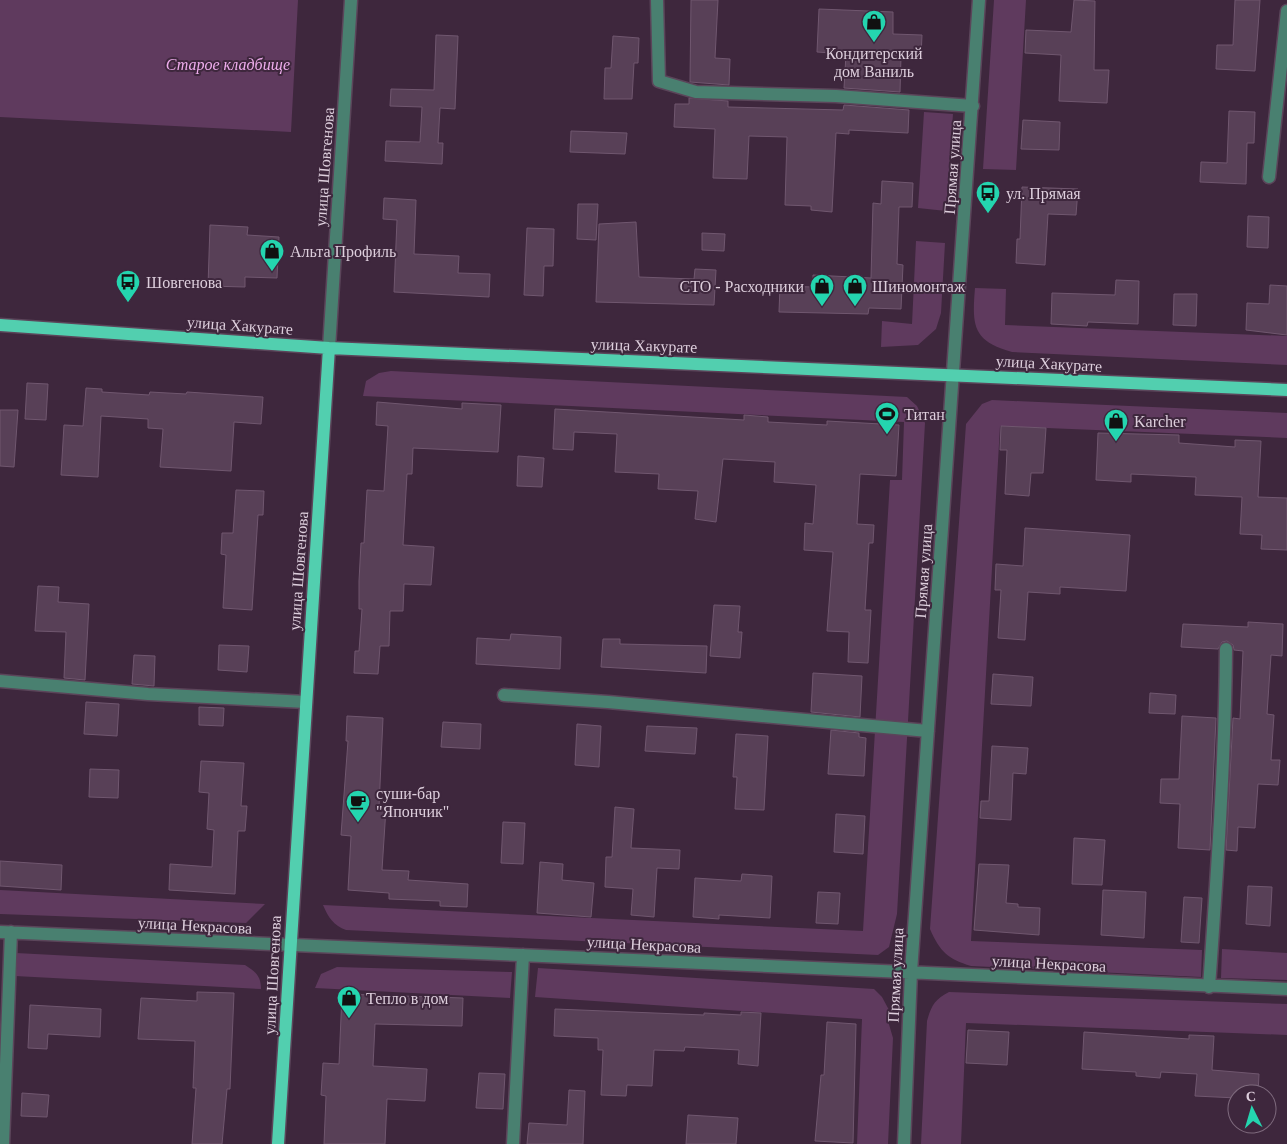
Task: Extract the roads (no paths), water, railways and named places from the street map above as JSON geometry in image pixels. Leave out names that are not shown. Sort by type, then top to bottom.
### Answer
[{"type":"main road","name":"улица Хакурате","points":[[0,326],[329,348],[1287,390]]},
{"type":"main road","name":"улица Шовгенова","points":[[278,1144],[329,348]]},
{"type":"street","name":"улица Шовгенова","points":[[329,348],[351,0]]},
{"type":"street","points":[[656,0],[659,81],[696,92],[836,96],[972,106]]},
{"type":"street","name":"Прямая улица","points":[[904,1144],[911,972],[979,0]]},
{"type":"street","points":[[1269,177],[1287,10]]},
{"type":"street","points":[[1209,987],[1215,874],[1222,794],[1226,649]]},
{"type":"street","points":[[0,681],[148,694],[306,702]]},
{"type":"street","points":[[504,695],[608,702],[928,731]]},
{"type":"street","points":[[3,1144],[5,932]]},
{"type":"street","name":"улица Некрасова","points":[[5,932],[1287,990]]},
{"type":"street","points":[[513,1144],[523,955]]},
{"type":"place","name":"Кондитерский дом Ваниль","points":[[874,43]]},
{"type":"place","name":"ул. Прямая","points":[[988,214]]},
{"type":"place","name":"Альта Профиль","points":[[272,272]]},
{"type":"place","name":"Шовгенова","points":[[128,303]]},
{"type":"place","name":"СТО - Расходники","points":[[822,307]]},
{"type":"place","name":"Шиномонтаж","points":[[855,307]]},
{"type":"place","name":"Титан","points":[[887,435]]},
{"type":"place","name":"Karcher","points":[[1116,442]]},
{"type":"place","name":"суши-бар \"Япончик\"","points":[[358,823]]},
{"type":"place","name":"Тепло в дом","points":[[349,1019]]},
{"type":"park label","name":"Старое кладбище","points":[[228,64]]}]
